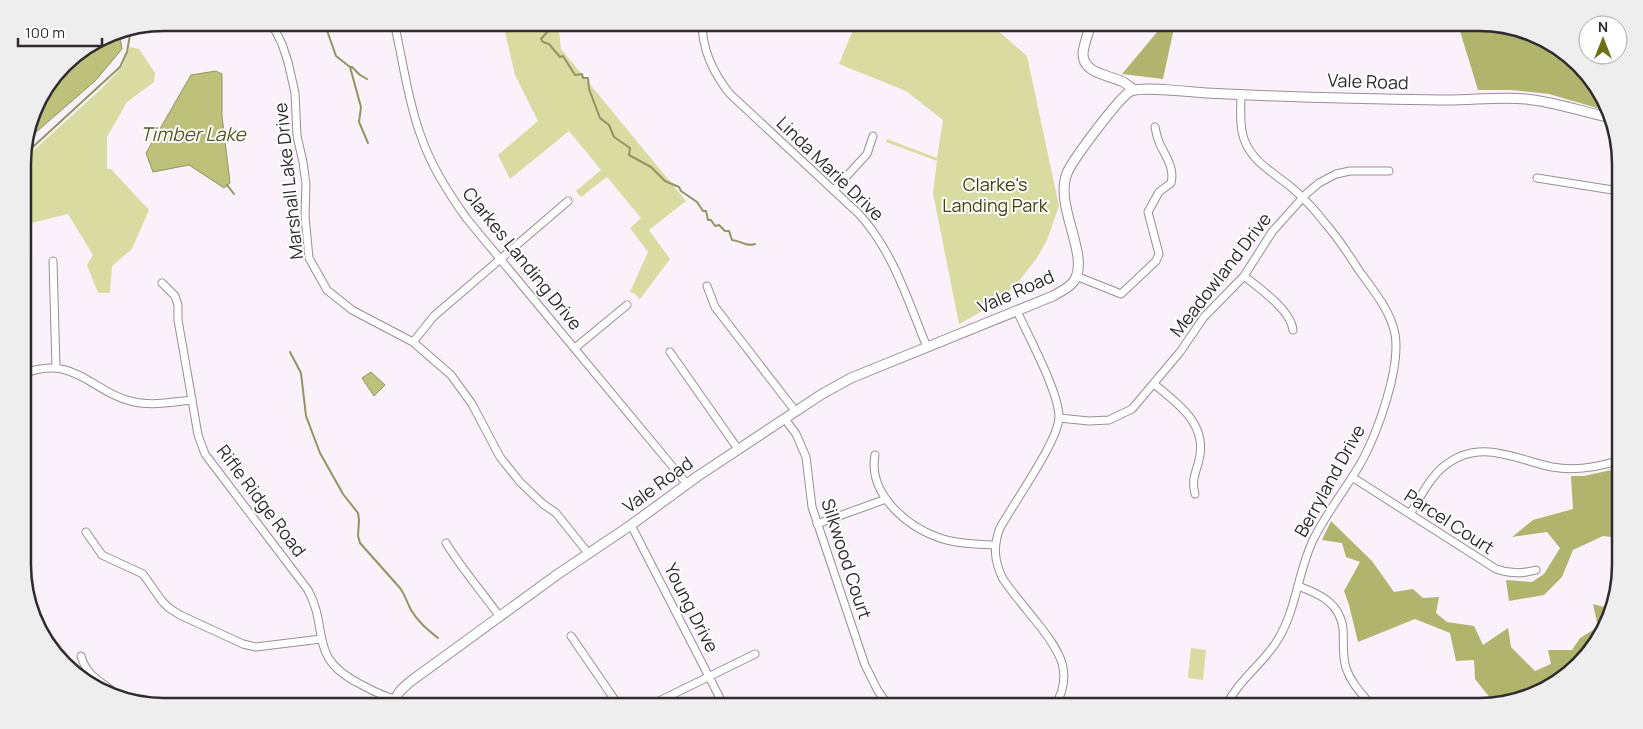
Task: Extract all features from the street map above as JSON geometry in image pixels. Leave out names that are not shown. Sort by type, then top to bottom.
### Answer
[{"type":"main road","points":[[1088,31],[1083,50],[1086,64],[1094,71],[1122,82],[1134,90]]},
{"type":"main road","name":"Vale Road","points":[[397,698],[398,692],[411,681],[588,553],[738,449],[822,394],[851,378],[1062,292],[1072,284],[1076,276],[1077,257],[1065,204],[1065,180],[1074,161],[1120,100],[1134,90],[1441,100],[1516,98],[1554,104],[1603,116]]},
{"type":"street","name":"Marshall Lake Drive","points":[[275,32],[288,62],[295,93],[296,136],[303,162],[306,184],[305,208],[309,258],[327,290],[352,310],[413,342],[451,375],[472,404],[500,457],[520,482],[543,504],[556,513],[588,553]]},
{"type":"street","name":"Clarkes Landing Drive","points":[[396,32],[421,137],[431,161],[450,194],[687,484]]},
{"type":"street","name":"Linda Marie Drive","points":[[703,32],[706,50],[721,83],[736,100],[868,223],[883,245],[927,346]]},
{"type":"street","name":"Berryland Drive","points":[[1232,697],[1241,682],[1275,644],[1289,618],[1313,541],[1324,519],[1352,477],[1369,446],[1391,380],[1396,352],[1392,322],[1383,304],[1332,231],[1303,198],[1260,163],[1249,149],[1242,132],[1242,94]]},
{"type":"street","points":[[1076,276],[1121,294],[1156,261],[1159,254],[1148,212],[1159,192],[1171,183],[1172,179],[1169,159],[1159,142],[1155,127]]},
{"type":"street","points":[[834,190],[867,154],[874,136]]},
{"type":"street","name":"Meadowland Drive","points":[[1059,418],[1101,420],[1117,417],[1132,409],[1180,352],[1204,317],[1244,276],[1272,232],[1303,198],[1320,183],[1336,174],[1350,171],[1389,171]]},
{"type":"street","points":[[1537,178],[1612,190]]},
{"type":"street","points":[[413,342],[434,316],[568,200]]},
{"type":"street","points":[[53,261],[56,368]]},
{"type":"street","points":[[1244,276],[1285,312],[1293,323],[1293,330]]},
{"type":"street","name":"Rifle Ridge Road","points":[[162,283],[175,296],[178,305],[178,320],[198,435],[205,454],[308,590],[328,658],[338,670],[351,679],[387,698]]},
{"type":"street","points":[[707,286],[715,307],[796,412]]},
{"type":"street","points":[[575,348],[627,305]]},
{"type":"street","points":[[1017,311],[1054,394],[1059,418],[1051,442],[1005,519],[994,546],[997,564],[1003,579],[1060,655],[1064,671],[1064,681],[1058,697]]},
{"type":"street","points":[[670,352],[738,449]]},
{"type":"street","points":[[31,371],[56,368],[72,372],[118,396],[134,402],[160,404],[192,400]]},
{"type":"street","points":[[1154,384],[1184,408],[1197,428],[1200,438],[1200,451],[1192,481],[1195,494]]},
{"type":"street","name":"Silkwood Court","points":[[785,419],[796,434],[806,457],[810,496],[817,524],[865,665],[883,697]]},
{"type":"street","points":[[1410,514],[1435,475],[1450,462],[1465,455],[1486,452],[1503,453],[1561,468],[1591,467],[1612,462]]},
{"type":"street","points":[[875,455],[875,475],[886,499],[913,525],[938,538],[960,543],[994,546]]},
{"type":"street","name":"Parcel Court","points":[[1352,477],[1496,569],[1520,574],[1536,570]]},
{"type":"street","points":[[817,524],[886,499]]},
{"type":"street","name":"Young Drive","points":[[630,525],[720,698]]},
{"type":"street","points":[[86,532],[102,555],[143,574],[162,601],[180,615],[243,644],[256,647],[321,639]]},
{"type":"street","points":[[446,543],[459,564],[480,588],[500,617]]},
{"type":"street","points":[[1298,586],[1322,596],[1335,607],[1343,629],[1343,652],[1347,670],[1356,688],[1364,697]]},
{"type":"street","points":[[571,636],[613,698]]},
{"type":"street","points":[[666,698],[755,654]]},
{"type":"street","points":[[81,656],[90,675]]},
{"type":"green space","name":"Clarke's Landing Park","points":[[852,31],[999,31],[1027,56],[1059,206],[1047,240],[1037,258],[1018,282],[1004,296],[986,309],[959,324],[933,193],[937,161],[886,142],[887,139],[937,158],[943,120],[906,91],[839,64]]},
{"type":"green space","points":[[505,32],[559,32],[561,49],[686,201],[649,230],[670,259],[640,299],[630,292],[648,252],[630,228],[641,218],[607,177],[581,197],[576,191],[601,170],[569,131],[510,179],[498,155],[538,121],[515,75]]},
{"type":"green space","points":[[130,47],[139,49],[155,73],[154,82],[127,102],[107,137],[107,169],[111,169],[149,210],[132,249],[112,266],[110,293],[98,293],[87,265],[93,255],[68,214],[32,223],[32,152],[101,89],[122,67]]},
{"type":"green space","points":[[1191,648],[1206,650],[1203,680],[1188,678]]},
{"type":"shaded area","points":[[1158,31],[1173,31],[1163,79],[1122,74]]},
{"type":"shaded area","points":[[1460,31],[1504,34],[1521,38],[1545,49],[1573,70],[1584,83],[1599,109],[1549,94],[1511,90],[1478,90]]},
{"type":"shaded area","points":[[1612,470],[1612,537],[1603,536],[1573,550],[1562,577],[1544,595],[1509,601],[1506,580],[1532,582],[1544,574],[1560,548],[1547,532],[1512,537],[1533,520],[1573,509],[1571,476],[1584,476]]},
{"type":"shaded area","points":[[1331,521],[1372,561],[1394,592],[1413,589],[1423,598],[1439,597],[1436,613],[1447,622],[1474,626],[1483,645],[1508,628],[1511,647],[1535,671],[1551,664],[1548,650],[1572,650],[1580,638],[1595,629],[1573,659],[1553,675],[1521,691],[1489,697],[1475,679],[1474,660],[1456,661],[1450,633],[1415,619],[1358,642],[1344,591],[1360,562],[1346,557],[1342,543],[1322,540]]},
{"type":"shaded area","points":[[1593,604],[1605,607],[1597,624]]},
{"type":"water","points":[[120,39],[122,49],[95,81],[35,133],[45,106],[54,90],[70,70],[98,49]]},
{"type":"water","name":"Timber Lake","points":[[216,71],[222,74],[222,116],[230,183],[224,188],[189,165],[153,172],[146,153],[191,75]]},
{"type":"water","points":[[371,372],[385,385],[374,396],[362,378]]},
{"type":"waterway","points":[[327,32],[336,56],[350,67],[361,107],[359,122],[368,143]]},
{"type":"waterway","points":[[547,32],[541,39],[549,44],[560,57],[563,56],[575,75],[582,74],[583,78],[588,78],[589,89],[600,118],[609,125],[614,137],[630,148],[629,155],[651,167],[665,181],[679,187],[681,191],[697,202],[703,211],[706,211],[708,220],[711,220],[715,226],[719,225],[725,231],[729,231],[732,240],[749,245],[755,244]]},
{"type":"waterway","points":[[32,148],[120,67],[127,52],[130,36]]},
{"type":"waterway","points":[[350,67],[367,79]]},
{"type":"waterway","points":[[227,185],[234,194]]},
{"type":"waterway","points":[[290,352],[301,373],[306,416],[320,453],[343,494],[358,513],[358,536],[360,543],[400,588],[417,618],[438,638]]}]
